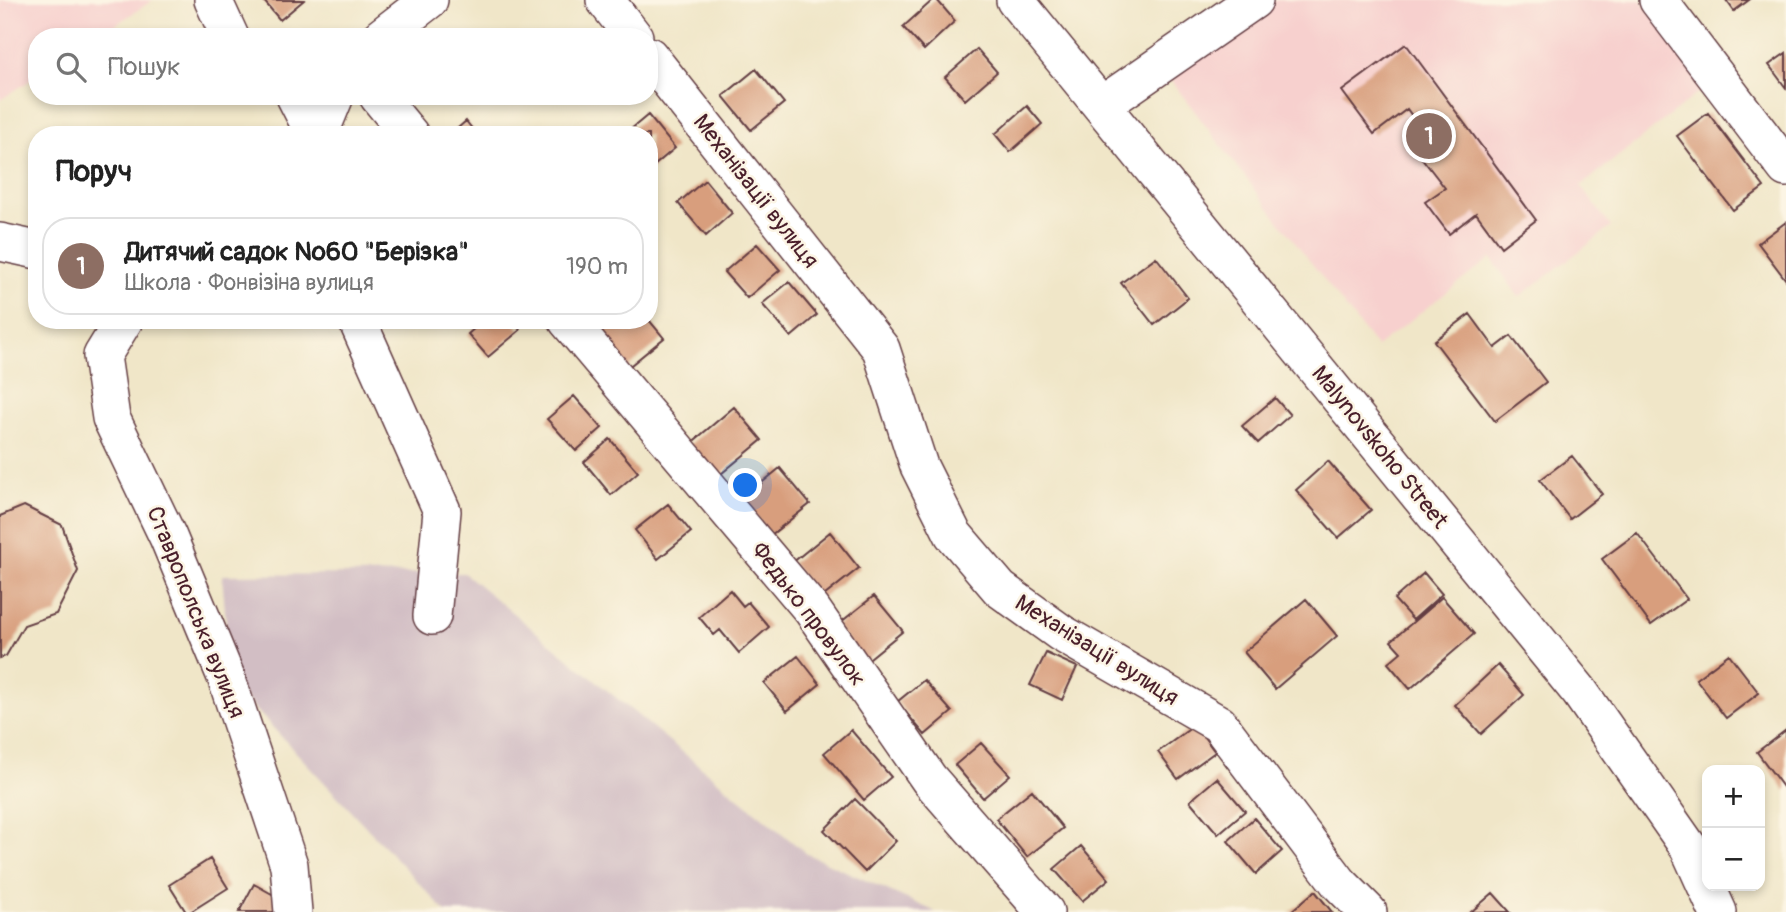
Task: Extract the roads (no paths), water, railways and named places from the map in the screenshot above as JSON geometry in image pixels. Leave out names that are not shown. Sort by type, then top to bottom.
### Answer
[{"type":"street","points":[[213,0],[226,28]]},
{"type":"street","points":[[393,28],[429,0]]},
{"type":"street","points":[[605,0],[627,28]]},
{"type":"street","name":"Malynovskoho Street","points":[[1015,0],[1579,691],[1689,848],[1718,912]]},
{"type":"street","points":[[1102,105],[1254,0]]},
{"type":"street","points":[[1658,0],[1786,168]]},
{"type":"street","name":"Механізації вулиця","points":[[658,67],[881,349],[919,466],[953,534],[1000,589],[1061,634],[1219,724],[1339,883],[1367,912]]},
{"type":"street","points":[[300,105],[312,126]]},
{"type":"street","points":[[321,126],[331,105]]},
{"type":"street","points":[[385,105],[403,126]]},
{"type":"street","points":[[0,242],[28,248]]},
{"type":"street","name":"Ставрополська вулиця","points":[[118,329],[102,356],[111,418],[168,537],[226,677],[289,865],[293,912]]},
{"type":"street","points":[[361,329],[442,511],[432,615]]},
{"type":"street","name":"Федько провулок","points":[[575,329],[812,610],[929,779],[1045,912]]},
{"type":"place","name":"Дитячий садок №60 \"Берізка\"","points":[[1429,136]]}]
